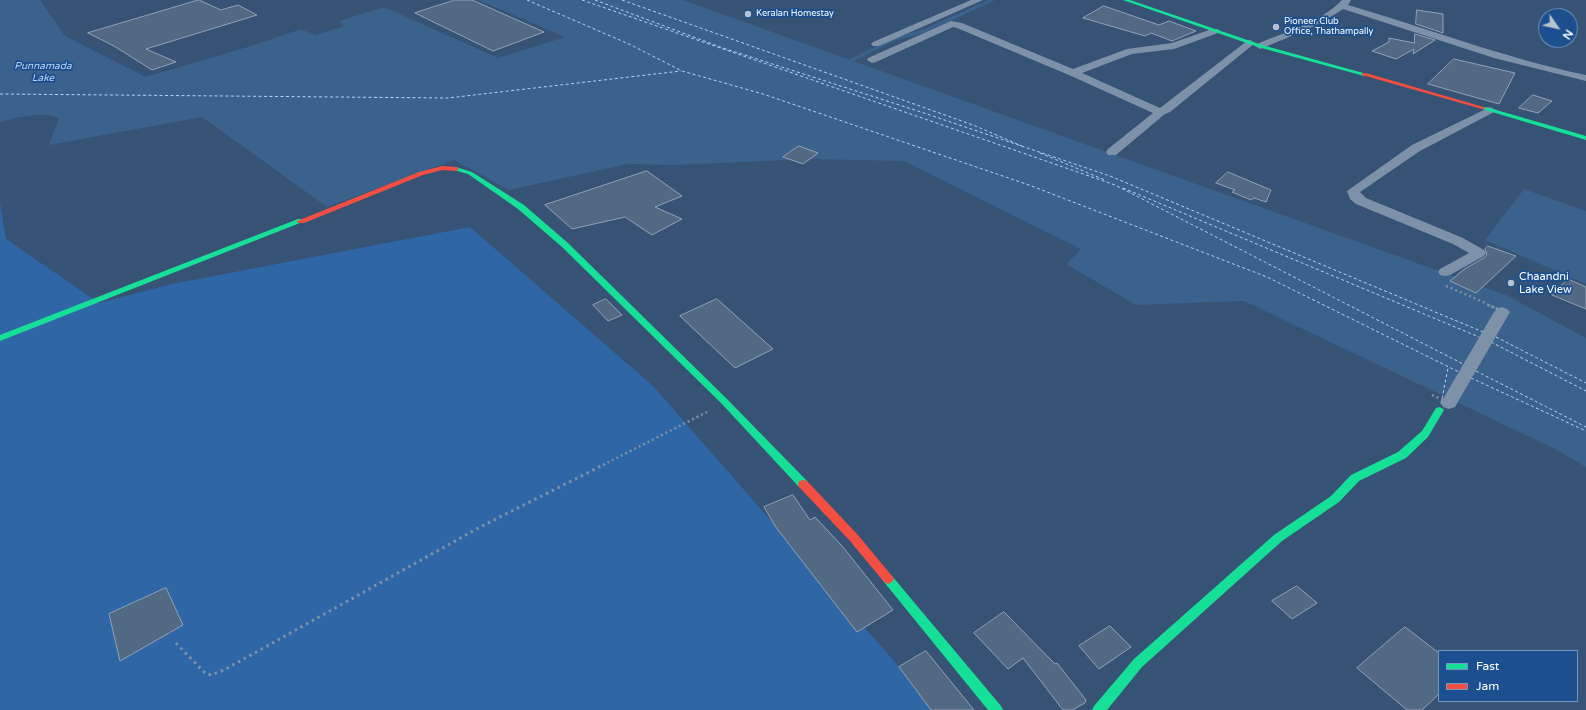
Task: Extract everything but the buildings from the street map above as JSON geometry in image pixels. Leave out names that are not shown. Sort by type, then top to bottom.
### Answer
[{"type":"street","points":[[876,44],[979,0]]},
{"type":"street","points":[[1125,0],[1255,44],[1586,138]]},
{"type":"street","points":[[1112,152],[1161,112],[1166,110],[1255,44],[1315,22],[1345,3],[1468,47],[1548,70],[1586,78]]},
{"type":"street","points":[[872,60],[952,24],[959,25],[1072,73],[1150,109],[1161,112]]},
{"type":"street","points":[[1072,73],[1130,51],[1174,46],[1215,31]]},
{"type":"street","points":[[1445,272],[1479,253],[1458,241],[1361,201],[1354,196],[1353,191],[1416,148],[1490,110]]},
{"type":"street","points":[[0,338],[175,271],[421,173],[442,168],[456,168],[470,174],[521,207],[612,289],[635,315],[725,402],[854,538],[996,710]]},
{"type":"street","points":[[1099,710],[1138,663],[1278,538],[1335,498],[1356,478],[1402,455],[1425,434],[1446,406],[1502,312]]},
{"type":"path","points":[[1445,272],[1435,281],[1504,310],[1502,312]]},
{"type":"path","points":[[1488,304],[1503,311],[1502,312],[1488,304]]},
{"type":"path","points":[[1446,406],[1432,395],[1446,406]]},
{"type":"path","points":[[176,643],[205,673],[212,675],[224,670],[482,526],[725,402]]},
{"type":"shaded area","points":[[0,202],[6,239],[99,303],[172,284],[470,227],[653,386],[937,710],[0,710]]},
{"type":"water","name":"Punnamada Lake","points":[[0,0],[40,0],[65,36],[146,77],[254,45],[301,29],[315,35],[344,26],[339,21],[384,7],[498,58],[565,37],[478,0],[683,0],[1506,295],[1586,338],[1586,467],[1555,449],[1244,301],[1136,305],[1066,264],[1081,249],[904,161],[811,159],[675,165],[628,164],[509,190],[454,160],[327,207],[202,117],[49,145],[59,118],[37,115],[0,122]]},
{"type":"water","points":[[1524,189],[1586,211],[1586,284],[1485,240]]},
{"type":"waterway","points":[[852,60],[897,38],[924,31],[992,0]]},
{"type":"ferry route","points":[[527,0],[629,44],[682,71],[763,94],[1029,185],[1267,277],[1459,372]]},
{"type":"ferry route","points":[[582,0],[1115,185],[1465,365]]},
{"type":"ferry route","points":[[595,0],[723,48],[921,112],[1110,176],[1483,332]]},
{"type":"ferry route","points":[[622,0],[973,125],[1022,146]]},
{"type":"ferry route","points":[[0,94],[448,98],[681,71]]},
{"type":"ferry route","points":[[1040,153],[1105,180]]},
{"type":"ferry route","points":[[1123,188],[1479,337]]},
{"type":"ferry route","points":[[1496,337],[1586,383]]},
{"type":"ferry route","points":[[1491,342],[1586,391]]},
{"type":"ferry route","points":[[1441,404],[1448,368]]},
{"type":"ferry route","points":[[1476,371],[1586,427]]},
{"type":"ferry route","points":[[1471,378],[1586,431]]},
{"type":"traffic: fast","points":[[1125,0],[1260,46],[1364,74]]},
{"type":"traffic: fast","points":[[1484,108],[1586,138]]},
{"type":"traffic: fast","points":[[456,169],[470,173],[521,207],[565,245],[725,402],[803,484]]},
{"type":"traffic: fast","points":[[0,338],[301,221]]},
{"type":"traffic: fast","points":[[1099,710],[1138,663],[1278,538],[1335,499],[1355,478],[1402,455],[1425,434],[1439,410]]},
{"type":"traffic: fast","points":[[888,579],[996,710]]},
{"type":"traffic: jam","points":[[1364,74],[1484,108]]},
{"type":"traffic: jam","points":[[301,221],[421,173],[442,168],[456,169]]},
{"type":"traffic: jam","points":[[803,484],[854,538],[888,579]]},
{"type":"place","name":"Keralan Homestay","points":[[748,14]]},
{"type":"place","name":"Pioneer Club Office, Thathampally","points":[[1276,27]]},
{"type":"place","name":"Chaandni Lake View","points":[[1511,283]]}]
